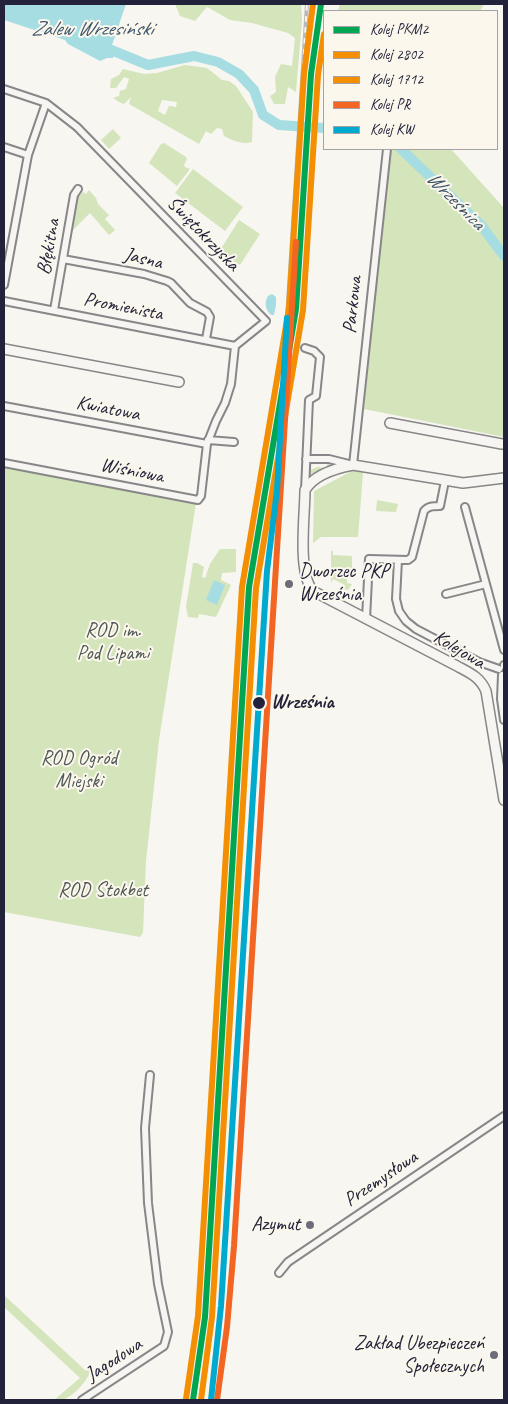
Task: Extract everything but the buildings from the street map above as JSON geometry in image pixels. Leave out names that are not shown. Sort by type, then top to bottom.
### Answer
[{"type":"street","name":"Świętokrzyska","points":[[4,89],[46,103],[77,127],[266,321],[235,346]]},
{"type":"street","points":[[4,284],[28,155],[46,103]]},
{"type":"street","points":[[4,147],[28,155]]},
{"type":"street","name":"Parkowa","points":[[353,464],[387,150]]},
{"type":"street","name":"Błękitna","points":[[54,310],[74,195],[78,189]]},
{"type":"street","name":"Jasna","points":[[63,258],[144,274],[171,283],[190,303],[209,314],[206,339]]},
{"type":"street","name":"Promienista","points":[[4,301],[235,346]]},
{"type":"street","points":[[208,442],[225,403],[230,386],[235,346]]},
{"type":"street","points":[[304,348],[314,351],[320,357],[316,396],[309,400],[305,490]]},
{"type":"street","points":[[4,349],[179,382]]},
{"type":"street","name":"Kwiatowa","points":[[4,406],[208,442],[234,442]]},
{"type":"street","points":[[390,423],[502,444]]},
{"type":"street","name":"Wiśniowa","points":[[4,463],[198,500],[201,496],[208,442]]},
{"type":"street","points":[[306,459],[329,460],[445,481],[469,483],[504,478]]},
{"type":"street","points":[[305,490],[315,480],[336,469],[353,464]]},
{"type":"street","points":[[366,619],[369,559],[410,560],[414,555],[424,511],[432,506],[440,506],[445,481]]},
{"type":"street","name":"Kolejowa","points":[[305,490],[304,568],[307,582],[313,591],[476,676],[480,680],[486,691],[504,800]]},
{"type":"street","points":[[466,507],[504,650]]},
{"type":"street","points":[[398,560],[396,599],[399,611],[406,621],[416,629],[479,662],[503,669],[501,699],[504,720]]},
{"type":"street","points":[[446,594],[486,584]]},
{"type":"street","name":"Jagodowa","points":[[82,1400],[164,1346],[168,1332],[158,1284],[148,1203],[145,1128],[150,1075]]},
{"type":"street","name":"Przemysłowa","points":[[279,1273],[288,1262],[504,1116]]},
{"type":"green space","points":[[175,4],[301,4],[302,20],[296,92],[288,87],[285,104],[274,104],[270,96],[276,92],[275,77],[281,64],[292,66],[295,38],[288,33],[252,23],[230,20],[207,7],[195,21],[180,16]]},
{"type":"green space","points":[[340,4],[484,4],[481,10],[338,10]]},
{"type":"green space","points":[[185,65],[207,68],[222,80],[229,81],[236,86],[253,112],[252,142],[245,143],[224,136],[222,129],[217,128],[211,134],[206,131],[199,144],[129,104],[131,97],[124,104],[113,98],[119,96],[120,91],[126,89],[129,79],[124,77],[116,88],[110,88],[111,79],[119,75],[123,69],[144,74],[157,73]],"holes":[[[162,100],[177,102],[176,107],[169,106],[165,115],[158,111]]]},
{"type":"green space","points":[[113,129],[121,138],[109,149],[101,140]]},
{"type":"green space","points":[[164,143],[187,159],[184,165],[190,169],[177,186],[149,163],[161,144]]},
{"type":"green space","points":[[390,150],[452,150],[504,208],[504,437],[364,409]]},
{"type":"green space","points":[[193,169],[243,207],[225,231],[175,193]]},
{"type":"green space","points":[[89,190],[96,198],[98,204],[109,215],[105,219],[115,230],[109,235],[90,213],[71,232],[76,200],[83,192],[86,194]]},
{"type":"green space","points":[[239,220],[260,234],[240,265],[219,252]]},
{"type":"green space","points":[[328,462],[334,464],[334,466],[311,477],[310,470],[318,467],[326,468]]},
{"type":"green space","points":[[4,467],[196,503],[159,740],[146,861],[143,933],[140,937],[4,912]]},
{"type":"green space","points":[[352,471],[361,471],[363,473],[358,537],[321,537],[313,543],[314,491]]},
{"type":"green space","points":[[377,500],[398,504],[396,512],[376,511]]},
{"type":"green space","points":[[220,549],[236,549],[236,572],[222,573],[221,580],[231,585],[216,617],[199,614],[198,618],[188,617],[186,607],[193,563],[204,567],[202,577],[205,578],[210,564]]},
{"type":"green space","points":[[331,551],[333,551],[333,555],[352,556],[352,570],[347,570],[347,583],[352,584],[348,590],[343,589],[345,585],[333,579],[331,583]]},
{"type":"green space","points":[[4,1295],[86,1371],[91,1367],[85,1381],[66,1398],[54,1400],[80,1378],[4,1307]]},
{"type":"water","name":"Zalew Wrzesiński","points":[[4,4],[126,4],[111,48],[116,51],[113,58],[100,61],[68,44],[65,40],[4,20]]},
{"type":"water","points":[[272,294],[276,297],[274,315],[271,315],[266,306],[268,296]]},
{"type":"water","points":[[214,580],[225,585],[217,605],[206,600]]},
{"type":"waterway","name":"Wrześnica","points":[[104,47],[148,65],[194,56],[218,62],[239,74],[254,90],[263,115],[279,125],[323,128]]},
{"type":"waterway","name":"Wrześnica","points":[[402,150],[481,225],[504,256]]},
{"type":"railway","points":[[287,318],[307,4]]},
{"type":"rail line","name":"1712","points":[[186,1399],[198,1316],[242,587],[289,308],[304,74],[313,4]]},
{"type":"rail line","name":"PKM2","points":[[193,1400],[205,1317],[249,587],[296,309],[311,74],[321,4]]},
{"type":"rail line","name":"2802","points":[[201,1400],[212,1317],[256,588],[303,310],[318,75],[323,41]]},
{"type":"rail line","name":"PR","points":[[217,1400],[227,1327],[234,1246],[296,242]]},
{"type":"rail line","name":"KW","points":[[211,1400],[221,1306],[267,571],[277,490],[287,318]]},
{"type":"place","name":"Dworzec PKP Września","points":[[289,584]]},
{"type":"place","name":"Września","points":[[259,703]]},
{"type":"place","name":"Azymut","points":[[310,1225]]},
{"type":"place","name":"Zakład Ubezpieczeń Społecznych","points":[[494,1355]]},
{"type":"park label","name":"ROD im. Pod Lipami","points":[[113,642]]},
{"type":"park label","name":"ROD Ogród Miejski","points":[[79,770]]},
{"type":"park label","name":"ROD Stokbet","points":[[103,891]]}]
